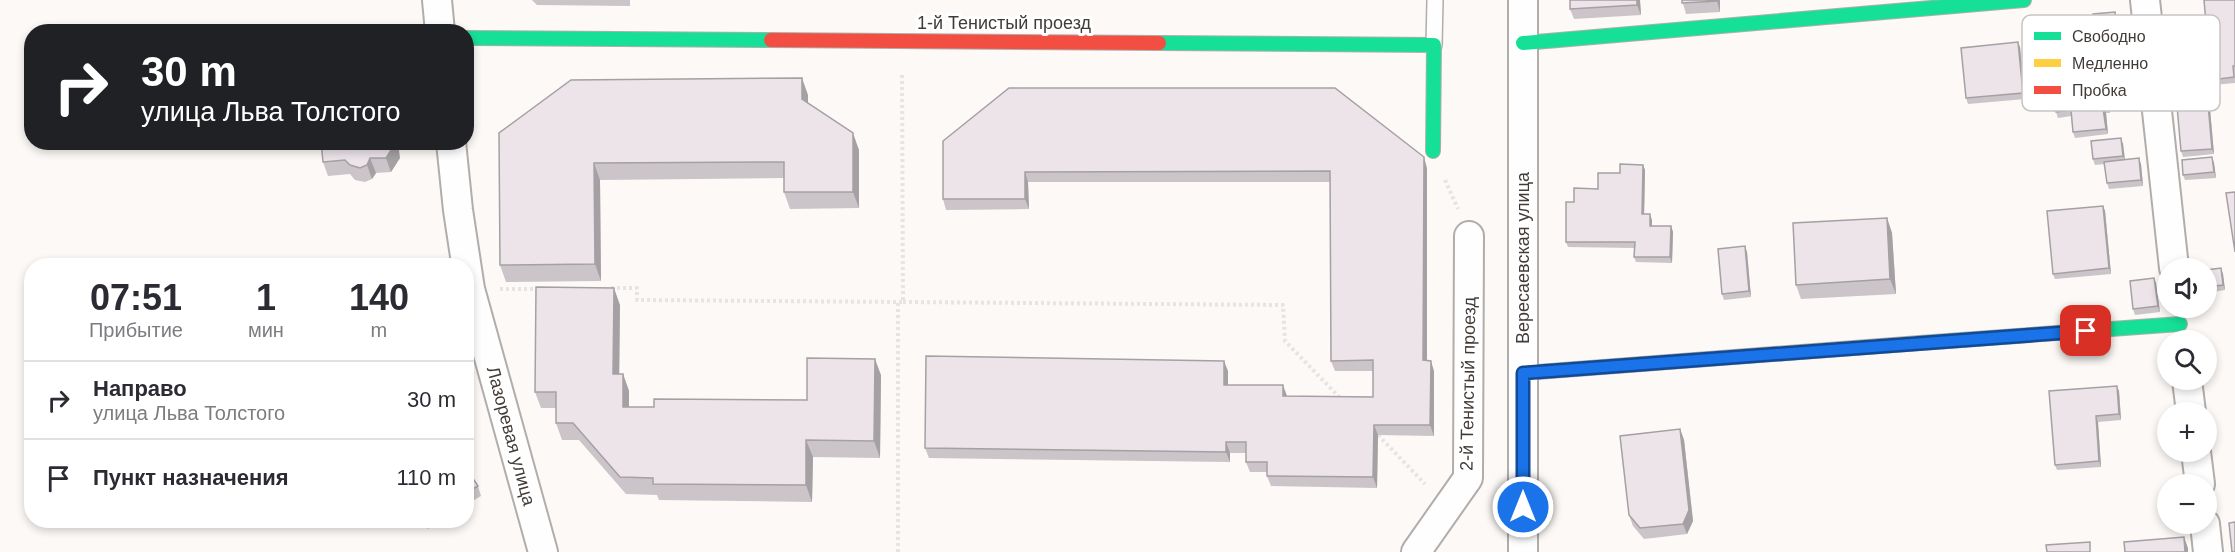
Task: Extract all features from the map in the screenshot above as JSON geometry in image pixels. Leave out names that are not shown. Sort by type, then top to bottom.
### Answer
[{"type":"street","points":[[437,0],[439,24]]},
{"type":"street","name":"Вересаевская улица","points":[[1523,0],[1523,552]]},
{"type":"street","points":[[1523,43],[2024,0]]},
{"type":"street","points":[[2145,0],[2147,15]]},
{"type":"street","name":"1-й Тенистый проезд","points":[[474,38],[1434,45]]},
{"type":"street","points":[[1433,151],[1434,45]]},
{"type":"street","points":[[2157,111],[2173,258]]},
{"type":"street","name":"Лазоревая улица","points":[[452,150],[465,258]]},
{"type":"street","name":"2-й Тенистый проезд","points":[[1416,552],[1468,478],[1469,236]]},
{"type":"street","name":"Лазоревая улица","points":[[474,303],[543,552]]},
{"type":"street","points":[[1523,373],[2180,324]]},
{"type":"street","points":[[2206,534],[2208,552]]},
{"type":"lane","points":[[1434,45],[1435,0]]},
{"type":"path","points":[[898,552],[902,40]]},
{"type":"path","points":[[1433,151],[1469,236]]},
{"type":"path","points":[[601,288],[637,288],[637,300],[1283,305],[1285,341],[1349,407]]},
{"type":"path","points":[[474,289],[542,289]]},
{"type":"path","points":[[1378,435],[1448,507]]},
{"type":"building","points":[[1570,0],[1637,0],[1637,5],[1570,9]]},
{"type":"building","points":[[1682,0],[1716,0],[1717,1],[1682,3]]},
{"type":"building","points":[[2204,0],[2235,0],[2234,77],[2220,79],[2220,15],[2205,15]]},
{"type":"building","points":[[2115,12],[2115,15],[2093,15]]},
{"type":"building","points":[[2018,42],[2022,93],[1966,98],[1961,48]]},
{"type":"building","points":[[802,78],[802,99],[853,133],[853,192],[784,192],[784,162],[594,163],[595,264],[500,265],[499,133],[571,80]]},
{"type":"building","points":[[1009,88],[1335,88],[1424,157],[1423,360],[1431,361],[1430,425],[1374,425],[1373,477],[1267,476],[1267,462],[1246,462],[1246,442],[1226,442],[1226,452],[925,448],[926,356],[1224,361],[1224,385],[1283,385],[1283,396],[1373,397],[1373,360],[1331,361],[1330,171],[1025,172],[1025,199],[943,199],[943,141]]},
{"type":"building","points":[[2071,111],[2103,111],[2106,129],[2073,132]]},
{"type":"building","points":[[2177,111],[2209,111],[2212,149],[2181,151]]},
{"type":"building","points":[[2121,138],[2123,156],[2093,159],[2091,141]]},
{"type":"building","points":[[322,150],[391,150],[386,158],[370,158],[367,165],[360,168],[350,165],[345,160],[323,162]]},
{"type":"building","points":[[2212,157],[2214,172],[2183,175],[2182,160]]},
{"type":"building","points":[[2139,158],[2141,180],[2107,183],[2104,162]]},
{"type":"building","points":[[1620,164],[1643,165],[1642,214],[1650,214],[1650,226],[1671,226],[1670,257],[1634,257],[1635,242],[1566,242],[1566,202],[1574,202],[1574,188],[1598,189],[1598,173],[1620,173]]},
{"type":"building","points":[[2235,192],[2235,252],[2226,193]]},
{"type":"building","points":[[2103,206],[2109,268],[2053,274],[2047,211]]},
{"type":"building","points":[[1887,218],[1890,279],[1796,285],[1793,223]]},
{"type":"building","points":[[1745,246],[1749,291],[1722,294],[1718,249]]},
{"type":"building","points":[[2221,268],[2223,285],[2217,286],[2217,269]]},
{"type":"building","points":[[2154,278],[2157,306],[2133,309],[2130,281]]},
{"type":"building","points":[[536,287],[614,288],[613,374],[623,374],[623,407],[654,407],[654,399],[807,400],[807,358],[875,359],[874,441],[806,440],[806,485],[653,484],[653,478],[620,477],[573,423],[556,423],[556,392],[535,392]]},
{"type":"building","points":[[2117,386],[2119,414],[2096,416],[2099,461],[2055,465],[2049,391]]},
{"type":"building","points":[[1680,429],[1689,510],[1683,524],[1640,528],[1629,515],[1620,436]]},
{"type":"building","points":[[2235,522],[2235,552],[2232,552],[2229,523]]},
{"type":"building","points":[[2184,537],[2185,552],[2125,552],[2124,542]]},
{"type":"building","points":[[2090,542],[2090,552],[2047,552],[2046,545]]},
{"type":"traffic: fast","points":[[1523,43],[2024,0]]},
{"type":"traffic: fast","points":[[474,38],[771,40]]},
{"type":"traffic: fast","points":[[1159,43],[1434,45],[1433,151]]},
{"type":"traffic: fast","points":[[1920,343],[2180,324]]},
{"type":"traffic: slow","points":[[1523,373],[1920,343]]},
{"type":"traffic: jam","points":[[771,40],[1159,43]]},
{"type":"route","points":[[1523,507],[1523,373],[2086,331]]}]
